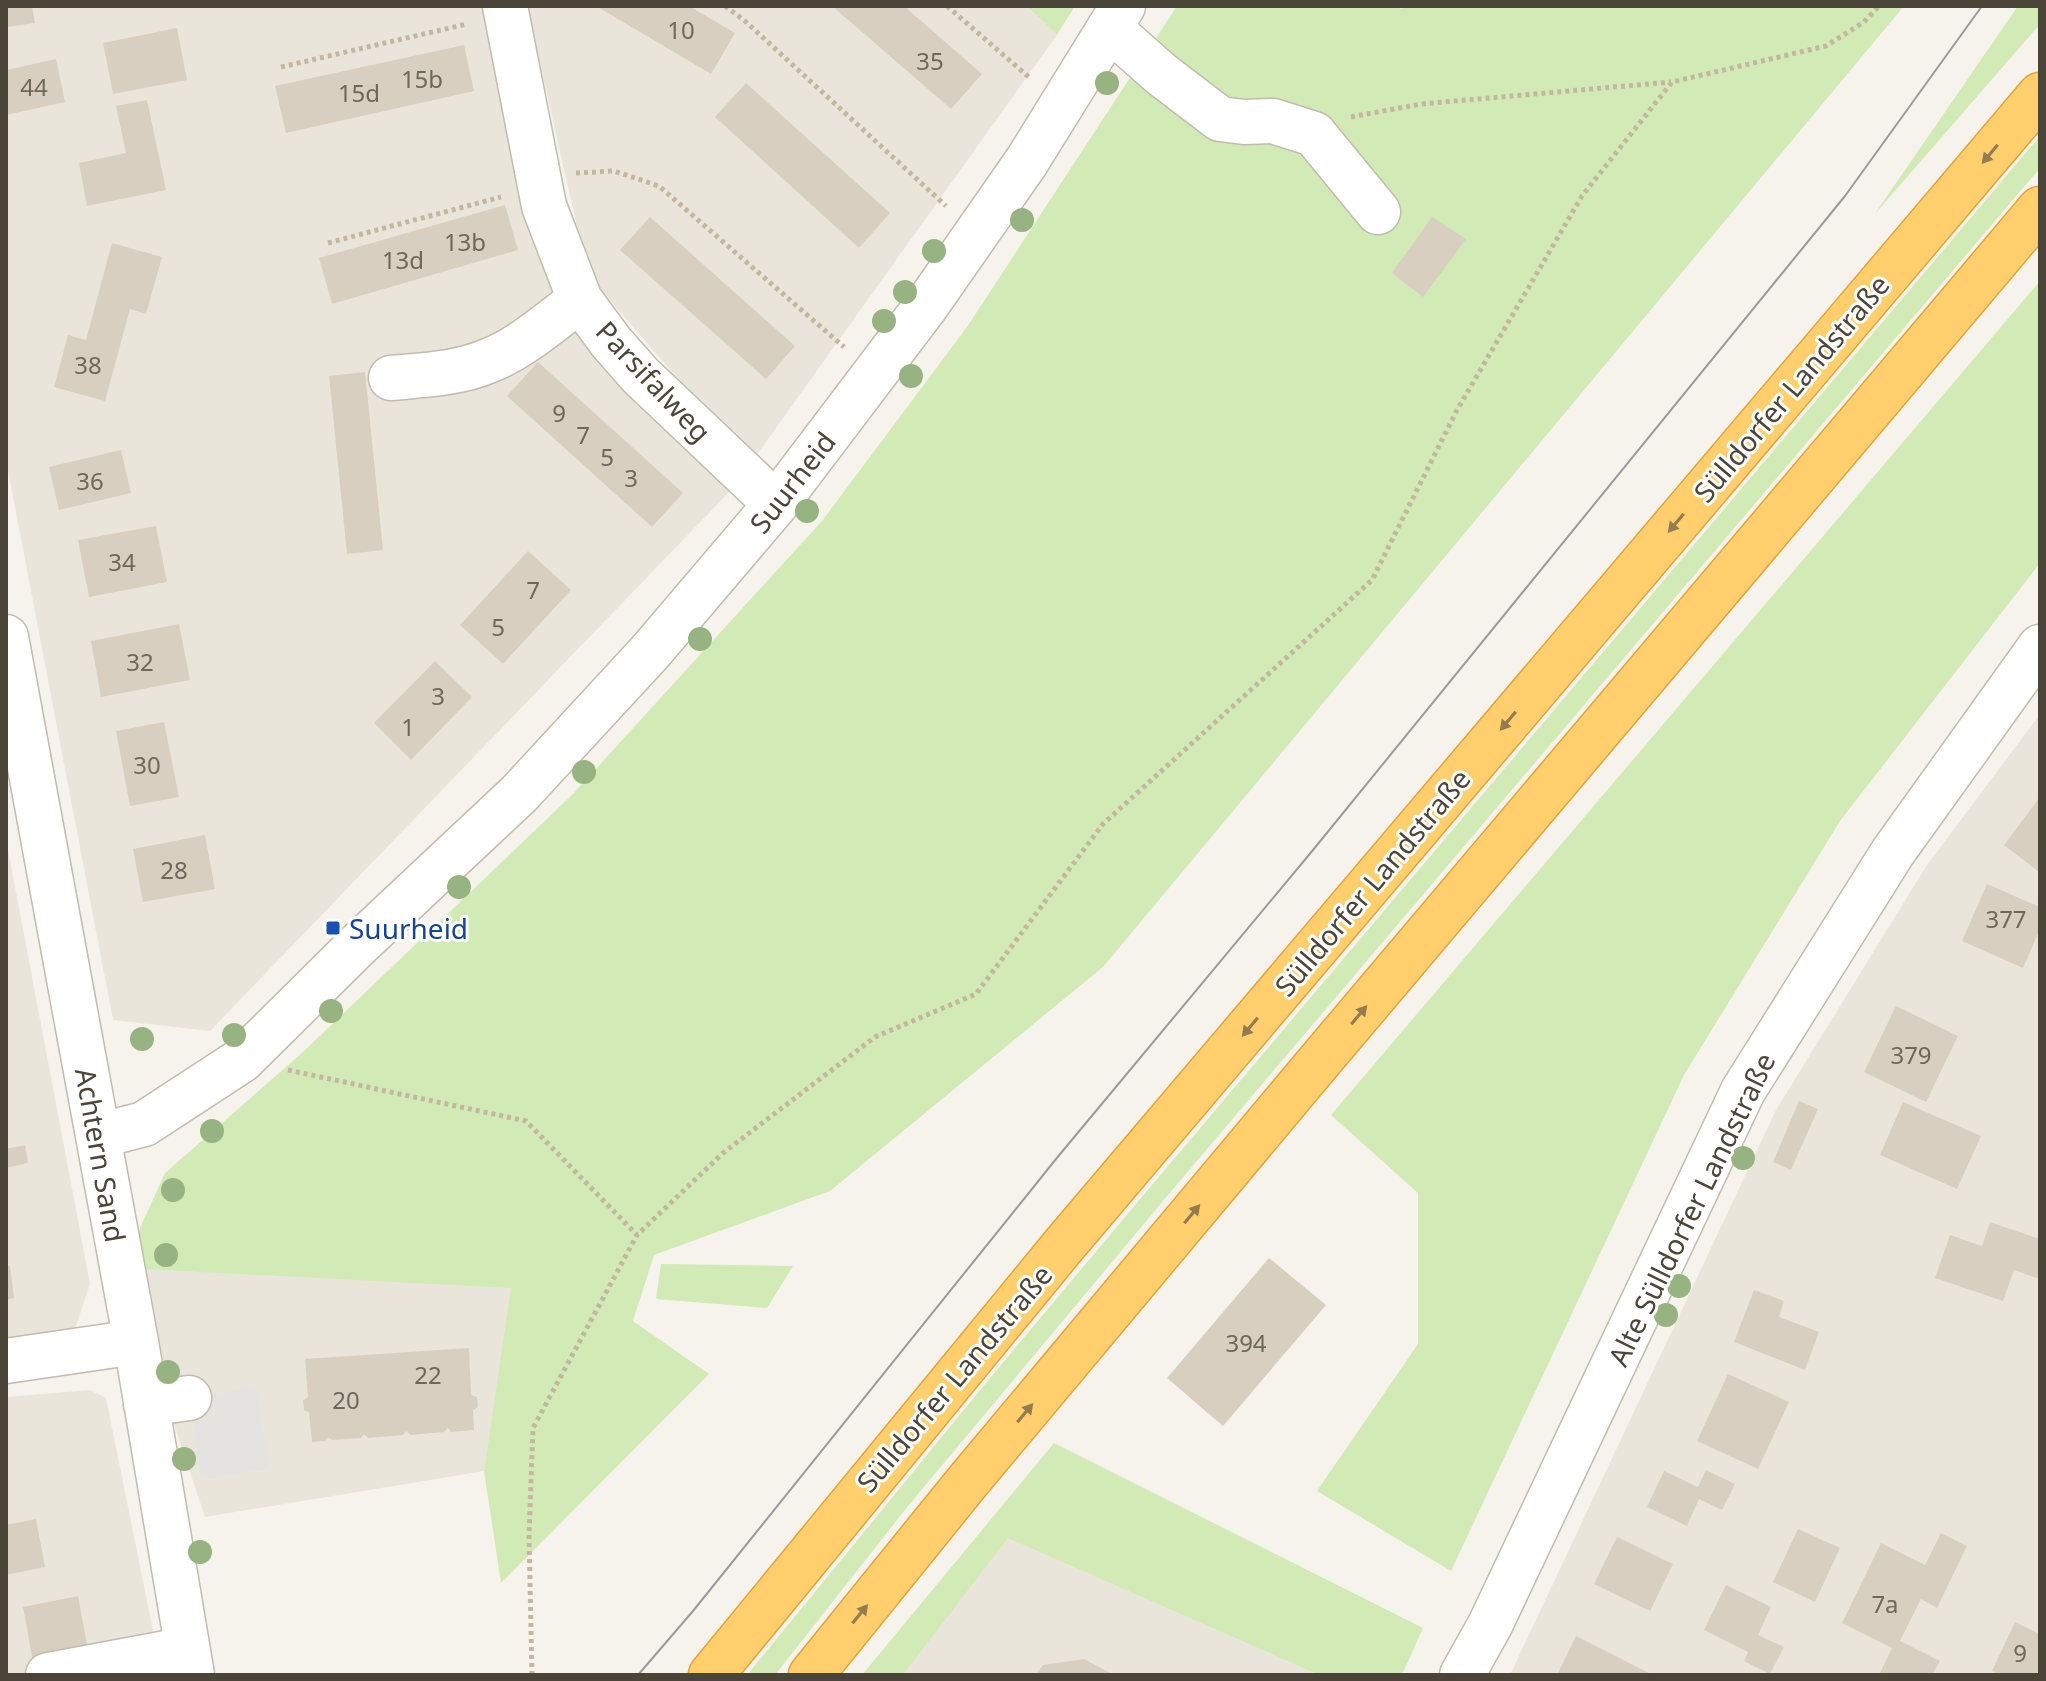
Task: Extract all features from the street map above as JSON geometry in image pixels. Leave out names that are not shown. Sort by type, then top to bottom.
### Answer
[{"type":"highway","name":"Sülldorfer Landstraße","points":[[711,1675],[1064,1245],[2040,95]]},
{"type":"highway","points":[[811,1675],[968,1481],[1282,1106],[2040,209]]},
{"type":"street","name":"Parsifalweg","points":[[506,10],[544,206],[580,300],[640,375],[776,504]]},
{"type":"street","name":"Suurheid","points":[[98,1136],[144,1124],[242,1060],[357,946],[519,794],[651,651],[776,504],[926,306],[1027,161],[1116,17]]},
{"type":"street","points":[[1116,17],[1161,74],[1220,119],[1273,121],[1314,134],[1378,212]]},
{"type":"street","points":[[391,378],[444,374],[487,362],[515,347],[580,300]]},
{"type":"street","name":"Achtern Sand","points":[[6,637],[22,809],[98,1136],[190,1662]]},
{"type":"street","name":"Alte Sülldorfer Landstraße","points":[[1462,1675],[1497,1611],[1743,1091],[1893,852],[2040,647]]},
{"type":"street","points":[[6,1361],[136,1342]]},
{"type":"street","points":[[146,1404],[189,1398]]},
{"type":"street","points":[[48,1675],[190,1662]]},
{"type":"path","points":[[725,6],[976,234]]},
{"type":"path","points":[[947,6],[1062,105]]},
{"type":"path","points":[[1295,127],[1421,104],[1672,82],[1826,46],[1864,22],[1879,6]]},
{"type":"path","points":[[281,67],[506,10]]},
{"type":"path","points":[[532,1675],[529,1535],[533,1428],[637,1235],[723,1153],[875,1037],[976,994],[1103,824],[1372,580],[1457,410],[1582,196],[1672,82]]},
{"type":"path","points":[[328,243],[539,180],[614,171],[659,186],[875,374]]},
{"type":"path","points":[[242,1060],[526,1121],[637,1235]]},
{"type":"shaded area","points":[[6,6],[491,6],[545,274],[574,331],[733,488],[210,1031],[113,1020],[6,460]]},
{"type":"shaded area","points":[[527,6],[1027,6],[1057,35],[751,463],[588,275]]},
{"type":"shaded area","points":[[2040,714],[2040,1675],[1510,1675],[1776,1110],[1925,868]]},
{"type":"shaded area","points":[[6,839],[90,1284],[74,1332],[6,1338]]},
{"type":"shaded area","points":[[122,1268],[512,1287],[484,1471],[205,1517]]},
{"type":"shaded area","points":[[256,1387],[269,1468],[201,1479],[189,1398]]},
{"type":"shaded area","points":[[90,1390],[106,1398],[162,1675],[6,1675],[6,1397]]},
{"type":"shaded area","points":[[1008,1537],[1319,1675],[903,1675]]},
{"type":"green space","points":[[1027,6],[1075,6],[1057,35]]},
{"type":"green space","points":[[1177,6],[1396,6],[1402,9],[1403,6],[1904,6],[1103,967],[830,1191],[654,1255],[633,1321],[709,1374],[501,1583],[484,1471],[511,1288],[122,1268],[165,1173],[304,1051],[573,794],[822,521],[967,327]]},
{"type":"green space","points":[[2018,6],[2040,6],[2040,24],[1874,215]]},
{"type":"green space","points":[[2040,136],[2040,168],[1168,1195],[908,1506],[775,1675],[747,1675],[1157,1179]]},
{"type":"green space","points":[[2040,281],[2040,563],[1840,821],[1684,1075],[1451,1571],[1317,1491],[1418,1344],[1418,1193],[1331,1115]]},
{"type":"green space","points":[[661,1264],[793,1266],[767,1308],[656,1299]]},
{"type":"green space","points":[[1054,1443],[1423,1628],[1402,1675],[1319,1675],[1008,1538],[903,1675],[862,1675]]},
{"type":"building","points":[[6,6],[32,6],[35,23],[6,27]]},
{"type":"building","points":[[596,6],[689,6],[735,33],[711,74]]},
{"type":"building","points":[[832,6],[904,6],[982,74],[951,109]]},
{"type":"building","points":[[177,28],[187,80],[113,94],[103,43]]},
{"type":"building","points":[[464,45],[474,91],[286,133],[275,86]]},
{"type":"building","points":[[56,59],[65,102],[6,115],[6,70]]},
{"type":"building","points":[[746,83],[890,213],[859,248],[715,117]]},
{"type":"building","points":[[147,100],[166,190],[87,206],[79,163],[126,153],[116,106]]},
{"type":"building","points":[[505,205],[518,250],[332,304],[319,258]]},
{"type":"building","points":[[650,217],[795,346],[766,379],[620,250]]},
{"type":"building","points":[[1432,217],[1466,239],[1423,297],[1392,273]]},
{"type":"building","points":[[112,243],[162,257],[146,314],[130,309],[105,401],[54,387],[68,335],[86,340]]},
{"type":"building","points":[[538,362],[683,493],[652,527],[507,396]]},
{"type":"building","points":[[365,372],[383,550],[347,554],[329,376]]},
{"type":"building","points":[[121,450],[131,493],[59,510],[49,467]]},
{"type":"building","points":[[156,526],[167,582],[89,597],[78,540]]},
{"type":"building","points":[[528,551],[571,590],[503,664],[460,625]]},
{"type":"building","points":[[179,624],[190,680],[101,697],[91,641]]},
{"type":"building","points":[[435,661],[472,697],[411,760],[374,723]]},
{"type":"building","points":[[164,722],[179,797],[130,806],[116,731]]},
{"type":"building","points":[[2040,797],[2040,873],[2004,845]]},
{"type":"building","points":[[205,835],[215,889],[143,902],[133,849]]},
{"type":"building","points":[[1987,884],[2040,907],[2040,929],[2023,968],[1962,941]]},
{"type":"building","points":[[1896,1006],[1958,1036],[1926,1102],[1864,1072]]},
{"type":"building","points":[[1799,1101],[1818,1109],[1791,1170],[1773,1162]]},
{"type":"building","points":[[1903,1102],[1981,1136],[1957,1189],[1880,1155]]},
{"type":"building","points":[[25,1145],[28,1163],[6,1168],[6,1149]]},
{"type":"building","points":[[1990,1222],[2040,1239],[2040,1279],[2014,1270],[2003,1301],[1935,1278],[1950,1235],[1982,1246]]},
{"type":"building","points":[[1269,1258],[1326,1305],[1223,1426],[1167,1378]]},
{"type":"building","points":[[6,1266],[10,1266],[14,1298],[6,1300]]},
{"type":"building","points":[[1754,1290],[1784,1301],[1779,1317],[1819,1332],[1805,1370],[1734,1342]]},
{"type":"building","points":[[469,1348],[471,1395],[477,1397],[478,1407],[473,1410],[474,1430],[451,1432],[448,1428],[444,1432],[410,1435],[406,1431],[403,1435],[368,1438],[364,1434],[361,1438],[332,1440],[328,1437],[325,1441],[312,1442],[309,1412],[304,1410],[303,1400],[308,1397],[305,1359]]},
{"type":"building","points":[[1728,1374],[1789,1402],[1758,1469],[1697,1441]]},
{"type":"building","points":[[1706,1470],[1735,1484],[1722,1510],[1699,1499],[1687,1526],[1647,1507],[1664,1471],[1698,1487]]},
{"type":"building","points":[[36,1519],[45,1567],[6,1575],[6,1525]]},
{"type":"building","points":[[1798,1529],[1840,1548],[1815,1602],[1773,1582]]},
{"type":"building","points":[[1941,1533],[1967,1546],[1937,1608],[1921,1599],[1900,1641],[1940,1661],[1932,1675],[1880,1673],[1892,1648],[1842,1623],[1881,1543],[1925,1565]]},
{"type":"building","points":[[1617,1537],[1673,1564],[1650,1611],[1594,1584]]},
{"type":"building","points":[[1726,1585],[1771,1607],[1758,1635],[1784,1647],[1770,1674],[1744,1661],[1748,1652],[1704,1630]]},
{"type":"building","points":[[78,1596],[88,1650],[33,1662],[23,1607]]},
{"type":"building","points":[[2015,1622],[2040,1634],[2040,1675],[2000,1675],[1992,1671]]},
{"type":"building","points":[[1576,1636],[1649,1673],[1648,1675],[1557,1675]]},
{"type":"building","points":[[1084,1659],[1114,1675],[1035,1675],[1043,1665]]},
{"type":"tram line","points":[[638,1675],[693,1611],[1056,1159],[1313,850],[1845,196],[1982,6]]},
{"type":"place","name":"Suurheid","points":[[333,928]]}]
